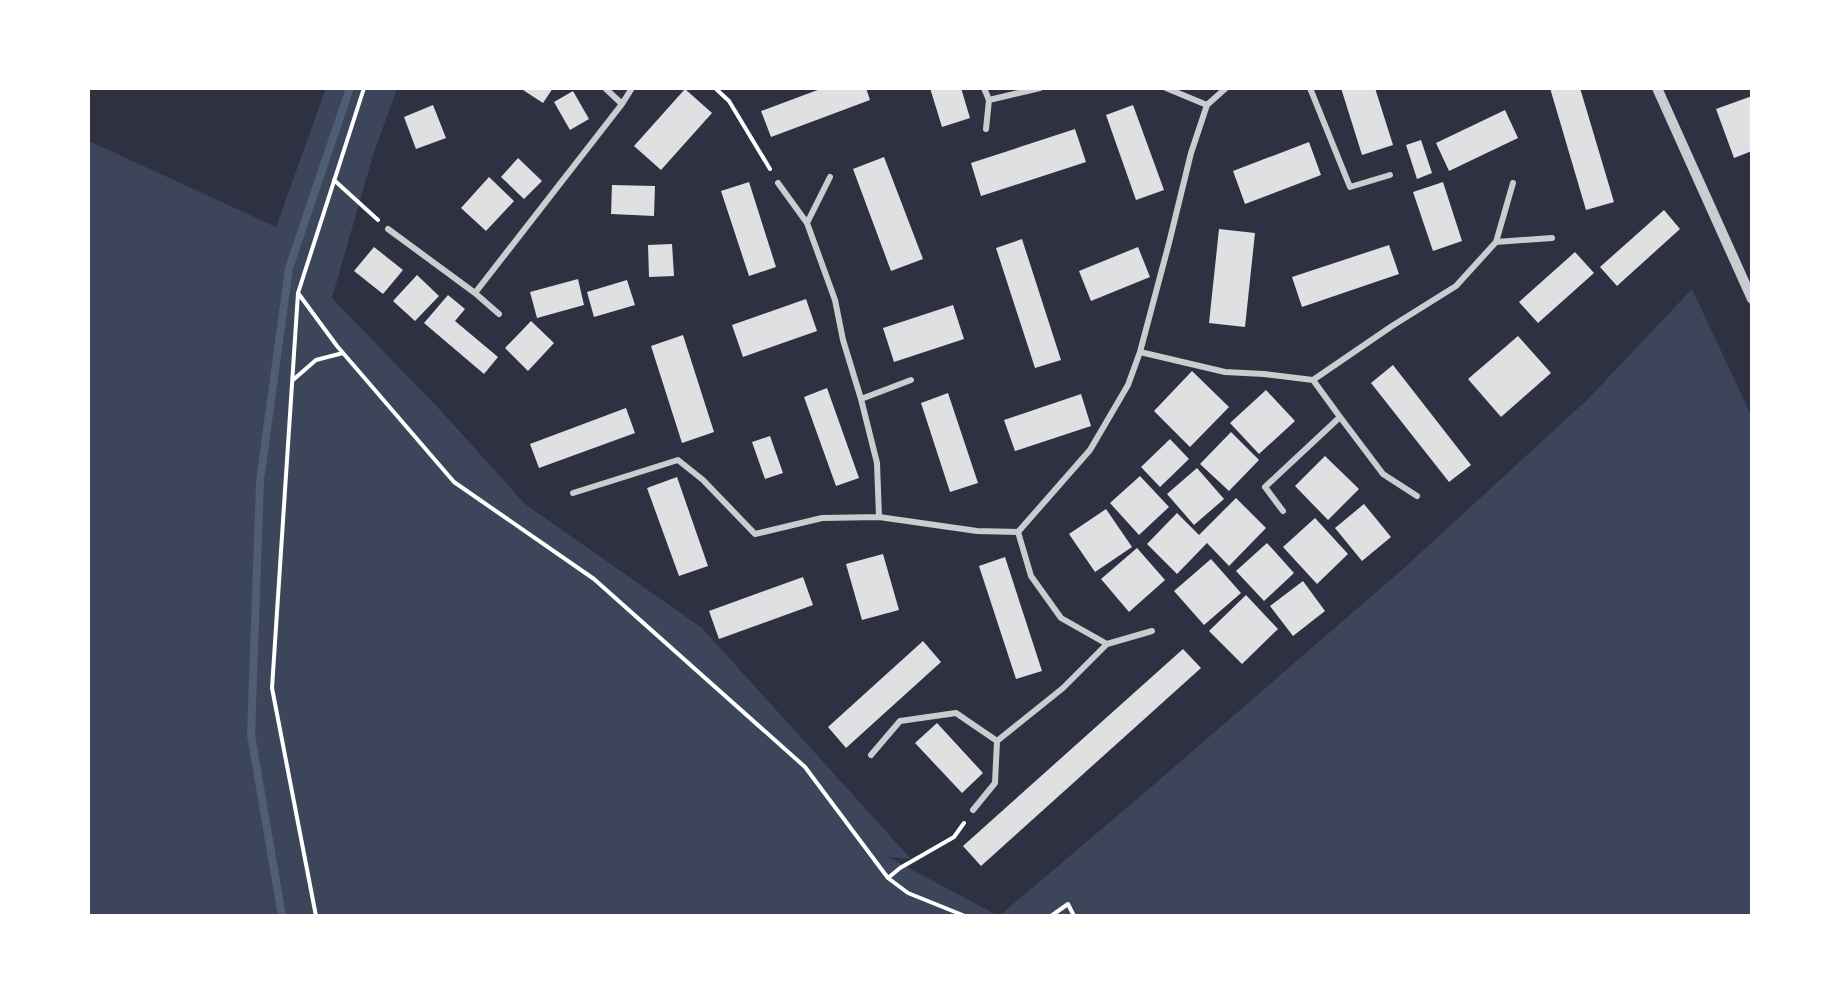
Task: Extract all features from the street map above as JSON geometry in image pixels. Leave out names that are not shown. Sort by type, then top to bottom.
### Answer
[{"type":"street","points":[[605,88],[622,104]]},
{"type":"street","points":[[475,293],[632,88]]},
{"type":"street","points":[[984,88],[989,100],[986,129]]},
{"type":"street","points":[[989,100],[1040,88]]},
{"type":"street","points":[[1166,88],[1207,105]]},
{"type":"street","points":[[1018,532],[1089,450],[1128,386],[1140,352],[1191,153],[1207,105],[1226,88]]},
{"type":"street","points":[[1310,88],[1350,187],[1390,175]]},
{"type":"street","points":[[1657,88],[1752,299]]},
{"type":"street","points":[[807,223],[830,177]]},
{"type":"street","points":[[778,183],[807,223],[835,300],[843,340],[877,463],[879,517]]},
{"type":"street","points":[[1140,352],[1226,372],[1313,380],[1456,286],[1496,242],[1513,183]]},
{"type":"street","points":[[388,229],[475,293],[499,314]]},
{"type":"street","points":[[1496,242],[1552,238]]},
{"type":"street","points":[[861,399],[911,380]]},
{"type":"street","points":[[1313,380],[1383,474],[1417,496]]},
{"type":"street","points":[[1283,511],[1265,488],[1340,417]]},
{"type":"street","points":[[573,493],[678,460],[703,480],[755,534],[822,518],[879,517],[976,531],[1018,532]]},
{"type":"street","points":[[1018,532],[1031,576],[1061,618],[1107,644]]},
{"type":"street","points":[[973,810],[995,783],[997,741],[1064,688],[1107,644],[1152,631]]},
{"type":"street","points":[[871,755],[900,722],[956,713],[997,741]]},
{"type":"path","points":[[316,915],[272,688],[298,293],[364,88]]},
{"type":"path","points":[[715,88],[729,100],[778,183]]},
{"type":"path","points":[[334,180],[388,229]]},
{"type":"path","points":[[298,293],[343,353],[453,482],[594,579],[805,767],[888,879],[908,893],[965,915]]},
{"type":"path","points":[[292,380],[316,360],[343,353]]},
{"type":"path","points":[[888,879],[900,868],[954,837],[973,810]]},
{"type":"path","points":[[1051,915],[1068,904],[1074,915]]},
{"type":"shaded area","points":[[326,88],[397,89],[374,152],[332,298],[443,413],[525,504],[702,628],[911,859],[888,857],[997,915],[89,916],[89,141],[276,227]]},
{"type":"shaded area","points":[[1692,289],[1751,415],[1751,915],[999,916],[1404,568],[1588,399]]},
{"type":"building","points":[[520,88],[553,88],[543,103]]},
{"type":"building","points":[[823,88],[866,88],[870,100],[771,137],[761,111]]},
{"type":"building","points":[[930,88],[961,88],[970,118],[942,127]]},
{"type":"building","points":[[1341,88],[1375,88],[1393,145],[1362,155]]},
{"type":"building","points":[[1550,88],[1580,88],[1614,202],[1586,210]]},
{"type":"building","points":[[685,89],[712,113],[661,170],[634,146]]},
{"type":"building","points":[[573,91],[589,119],[570,130],[554,102]]},
{"type":"building","points":[[1752,96],[1752,151],[1734,158],[1716,109]]},
{"type":"building","points":[[433,105],[446,138],[416,149],[404,117]]},
{"type":"building","points":[[1133,105],[1164,190],[1136,200],[1106,115]]},
{"type":"building","points":[[1505,110],[1518,138],[1449,171],[1436,143]]},
{"type":"building","points":[[1075,129],[1086,162],[981,196],[971,163]]},
{"type":"building","points":[[1421,140],[1432,173],[1417,179],[1406,145]]},
{"type":"building","points":[[1309,142],[1321,175],[1245,204],[1233,171]]},
{"type":"building","points":[[884,157],[923,259],[891,271],[853,169]]},
{"type":"building","points":[[518,158],[542,181],[524,199],[501,177]]},
{"type":"building","points":[[489,177],[514,201],[486,231],[461,208]]},
{"type":"building","points":[[749,182],[776,267],[749,276],[721,191]]},
{"type":"building","points":[[1443,182],[1462,241],[1433,251],[1413,192]]},
{"type":"building","points":[[612,185],[655,186],[654,216],[611,214]]},
{"type":"building","points":[[1664,210],[1680,229],[1617,286],[1600,267]]},
{"type":"building","points":[[1219,229],[1255,233],[1245,327],[1209,323]]},
{"type":"building","points":[[1022,239],[1061,360],[1035,368],[996,248]]},
{"type":"building","points":[[672,244],[674,276],[649,277],[648,245]]},
{"type":"building","points":[[1389,245],[1399,274],[1302,307],[1292,277]]},
{"type":"building","points":[[374,247],[403,270],[383,294],[354,271]]},
{"type":"building","points":[[1138,247],[1150,277],[1091,301],[1079,271]]},
{"type":"building","points":[[1575,252],[1594,273],[1538,323],[1519,302]]},
{"type":"building","points":[[417,275],[439,296],[415,321],[393,301]]},
{"type":"building","points":[[578,279],[584,305],[537,318],[530,292]]},
{"type":"building","points":[[627,280],[635,305],[594,317],[587,292]]},
{"type":"building","points":[[448,295],[465,309],[455,321],[498,357],[484,374],[424,323]]},
{"type":"building","points":[[806,299],[817,331],[743,357],[732,325]]},
{"type":"building","points":[[953,305],[964,339],[894,362],[883,328]]},
{"type":"building","points":[[531,321],[554,343],[528,371],[505,348]]},
{"type":"building","points":[[683,335],[714,432],[682,443],[651,346]]},
{"type":"building","points":[[1518,336],[1551,373],[1501,417],[1468,379]]},
{"type":"building","points":[[1393,365],[1471,465],[1449,482],[1371,383]]},
{"type":"building","points":[[1192,371],[1229,407],[1190,447],[1154,411]]},
{"type":"building","points":[[827,388],[859,478],[836,486],[804,397]]},
{"type":"building","points":[[1266,390],[1295,421],[1259,454],[1230,423]]},
{"type":"building","points":[[948,393],[978,483],[950,492],[921,403]]},
{"type":"building","points":[[1081,394],[1091,426],[1015,451],[1004,420]]},
{"type":"building","points":[[626,408],[635,433],[539,468],[530,444]]},
{"type":"building","points":[[1231,432],[1259,460],[1229,491],[1200,464]]},
{"type":"building","points":[[770,436],[783,473],[765,479],[752,442]]},
{"type":"building","points":[[1170,439],[1189,459],[1160,487],[1141,467]]},
{"type":"building","points":[[1325,456],[1359,489],[1328,520],[1295,486]]},
{"type":"building","points":[[1197,468],[1224,499],[1194,525],[1167,494]]},
{"type":"building","points":[[1140,476],[1169,507],[1139,535],[1110,503]]},
{"type":"building","points":[[677,477],[708,566],[679,576],[647,488]]},
{"type":"building","points":[[1236,498],[1266,528],[1229,566],[1207,543],[1177,574],[1147,544],[1177,513],[1199,535]]},
{"type":"building","points":[[1364,504],[1391,537],[1362,561],[1335,528]]},
{"type":"building","points":[[1106,509],[1132,547],[1095,572],[1069,534]]},
{"type":"building","points":[[1315,518],[1348,554],[1317,584],[1283,547]]},
{"type":"building","points":[[1267,543],[1294,573],[1264,601],[1236,571]]},
{"type":"building","points":[[1137,548],[1165,580],[1129,612],[1101,579]]},
{"type":"building","points":[[883,554],[899,610],[862,620],[846,564]]},
{"type":"building","points":[[1005,557],[1042,671],[1016,679],[979,566]]},
{"type":"building","points":[[1211,559],[1241,593],[1204,625],[1174,591]]},
{"type":"building","points":[[803,577],[813,605],[719,639],[709,611]]},
{"type":"building","points":[[1303,581],[1325,611],[1293,636],[1270,606]]},
{"type":"building","points":[[1246,595],[1278,629],[1242,664],[1209,631]]},
{"type":"building","points":[[923,641],[941,662],[846,748],[828,727]]},
{"type":"building","points":[[1183,649],[1201,668],[981,866],[963,846]]},
{"type":"building","points":[[937,723],[983,773],[962,793],[915,743]]},
{"type":"waterway","points":[[282,916],[251,735],[260,481],[289,268],[350,88]]}]
